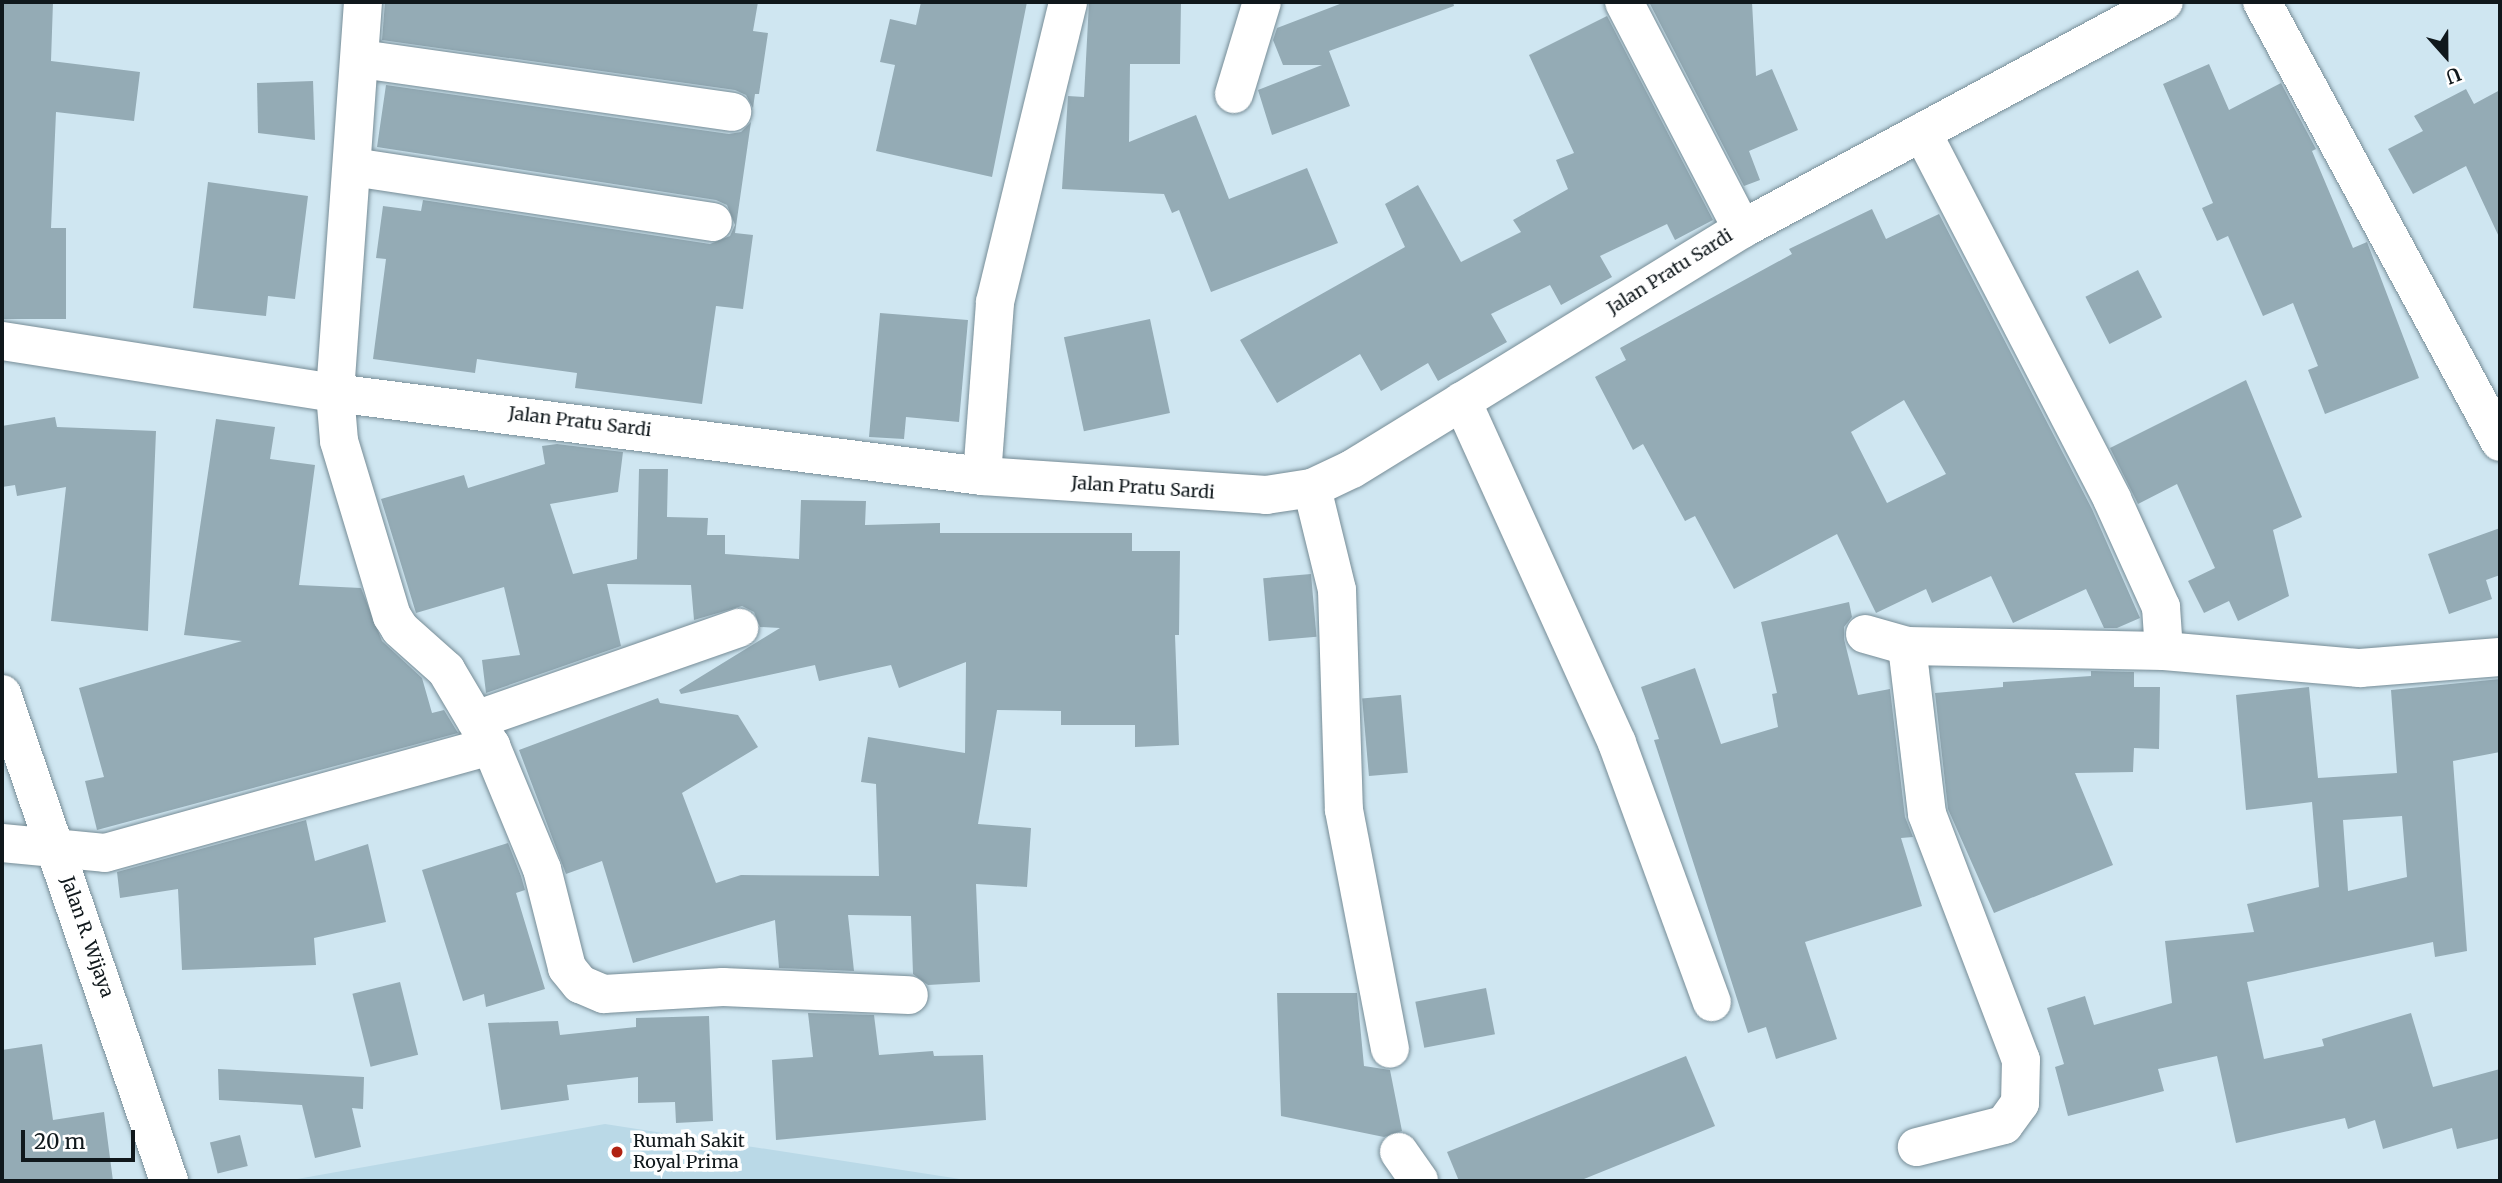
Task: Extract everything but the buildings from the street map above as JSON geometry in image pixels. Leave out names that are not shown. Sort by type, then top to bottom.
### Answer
[{"type":"street","points":[[363,2],[335,393],[339,441],[392,616],[400,629],[446,670],[484,733],[542,869],[567,968],[580,984],[604,993],[723,987],[909,995]]},
{"type":"street","points":[[982,476],[995,302],[1068,2]]},
{"type":"street","points":[[1234,94],[1262,2]]},
{"type":"street","points":[[1624,2],[1742,229]]},
{"type":"street","name":"Jalan Pratu Sardi","points":[[2,341],[335,393],[982,476],[1266,495],[1312,488],[1352,469],[1742,229],[2164,2]]},
{"type":"street","points":[[2262,2],[2500,442]]},
{"type":"street","points":[[361,59],[732,112]]},
{"type":"street","points":[[1922,132],[2112,499],[2161,607],[2166,630],[2164,651]]},
{"type":"street","points":[[353,167],[713,222]]},
{"type":"street","points":[[1462,401],[1616,743],[1712,1002]]},
{"type":"street","points":[[1312,488],[1337,590],[1344,810],[1390,1049]]},
{"type":"street","points":[[2,843],[104,853],[484,733],[739,628]]},
{"type":"street","points":[[1865,635],[1907,646],[2164,651],[2360,668],[2500,657]]},
{"type":"street","points":[[1907,646],[1927,814],[2021,1060],[2020,1103],[2004,1125],[1917,1147]]},
{"type":"street","name":"Jalan R. Wijaya","points":[[2,694],[169,1181]]},
{"type":"shaded area","name":"Rumah Sakit Royal Prima","points":[[605,1124],[973,1181],[286,1181]]},
{"type":"place","name":"Rumah Sakit Royal Prima","points":[[617,1152]]}]
